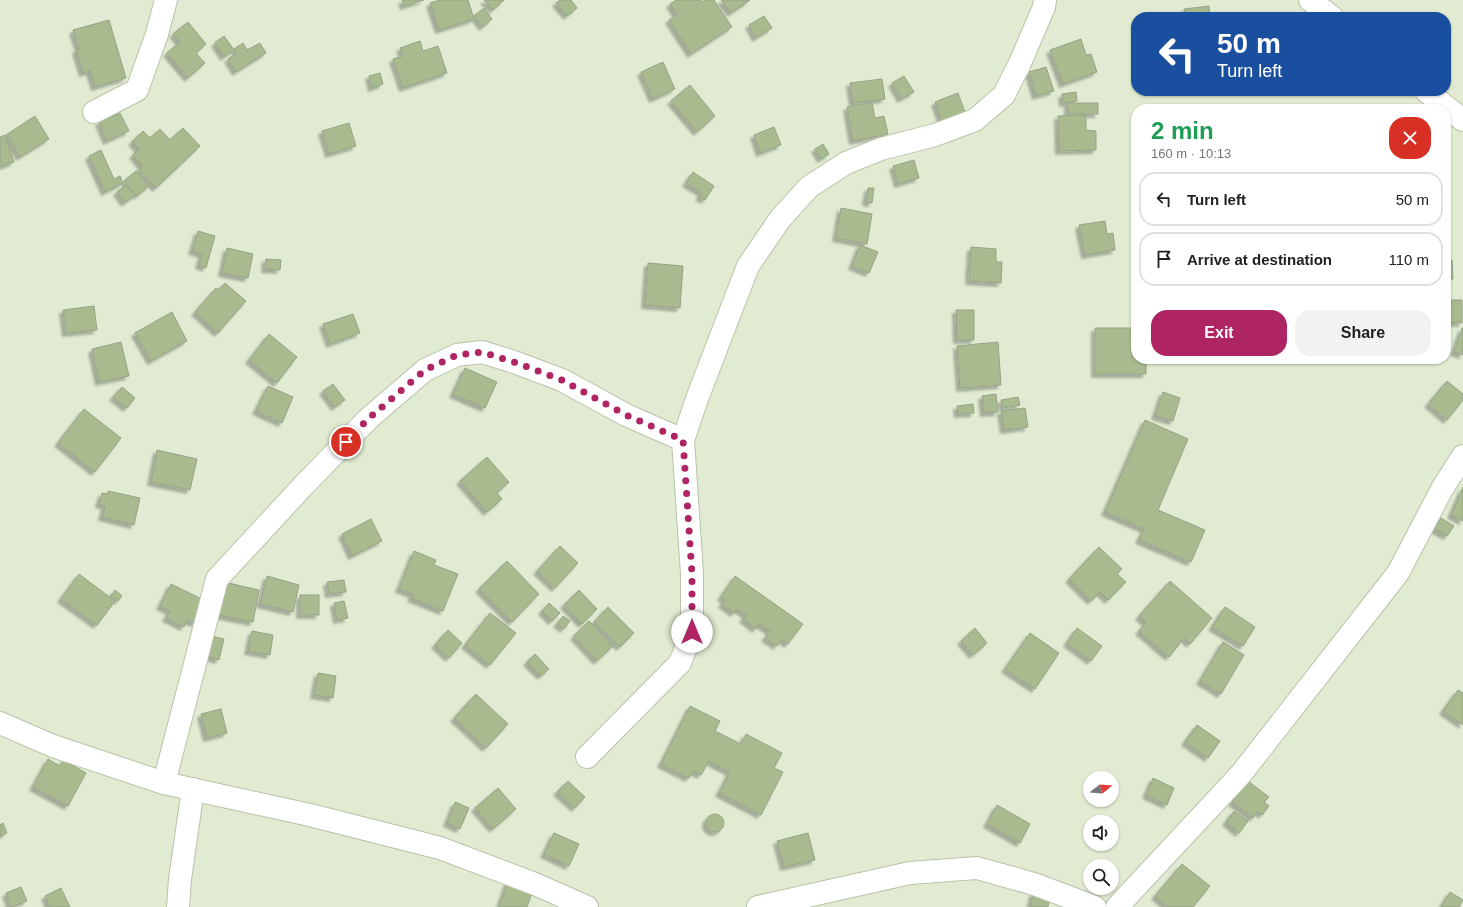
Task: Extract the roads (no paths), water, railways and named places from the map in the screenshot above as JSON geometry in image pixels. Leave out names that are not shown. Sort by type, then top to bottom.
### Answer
[{"type":"street","points":[[94,112],[137,90],[157,34],[166,0]]},
{"type":"street","points":[[587,757],[680,663],[692,632],[692,574],[683,440],[698,396],[748,266],[780,219],[808,187],[846,163],[881,149],[935,135],[975,120],[1004,95],[1020,63],[1044,7],[1045,0]]},
{"type":"street","points":[[1310,0],[1326,12]]},
{"type":"street","points":[[1432,96],[1443,104]]},
{"type":"street","points":[[1451,111],[1463,120]]},
{"type":"street","points":[[164,782],[217,579],[303,486],[368,419],[425,370],[457,355],[482,352],[562,380],[626,415],[683,440]]},
{"type":"street","points":[[1117,907],[1241,774],[1398,573],[1442,489],[1463,456]]},
{"type":"street","points":[[0,723],[53,746],[164,782],[310,814],[440,848],[535,884],[587,907]]},
{"type":"street","points":[[178,907],[180,879],[193,789]]},
{"type":"street","points":[[758,907],[910,873],[977,868],[1034,884],[1095,907]]}]
